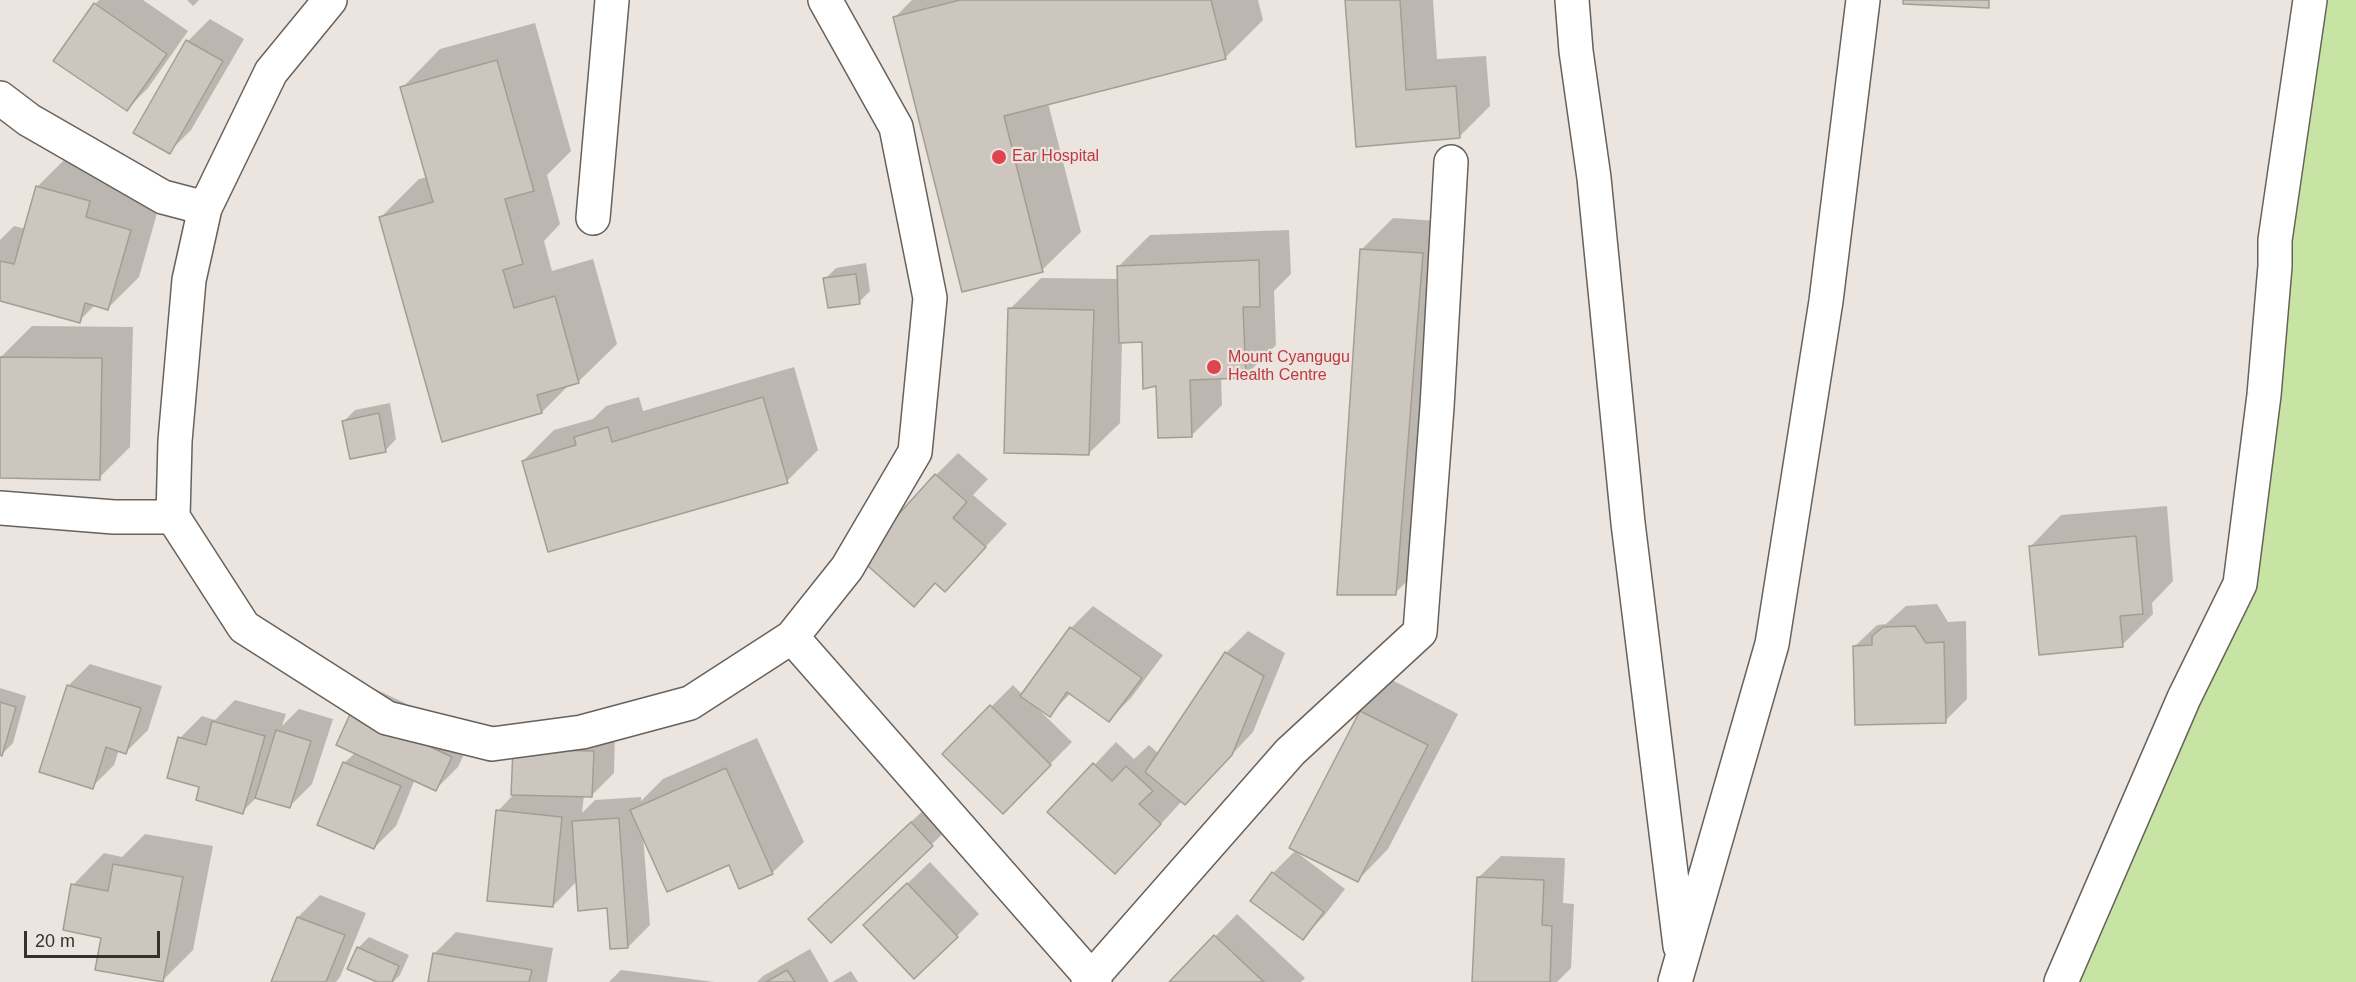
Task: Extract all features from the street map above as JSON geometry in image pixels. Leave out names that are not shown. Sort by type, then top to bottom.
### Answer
[{"type":"street","points":[[330,0],[271,72],[205,208],[189,280],[175,441],[172,517],[244,627],[387,718],[492,744],[582,732],[690,703],[792,637],[847,568],[915,452],[930,298],[896,127],[825,0]]},
{"type":"street","points":[[593,218],[612,0]]},
{"type":"street","points":[[1572,0],[1576,51],[1594,178],[1628,523],[1678,971]]},
{"type":"street","points":[[1678,971],[1772,644],[1826,301],[1863,0]]},
{"type":"street","points":[[2061,982],[2184,698],[2240,584],[2264,395],[2275,266],[2275,240],[2310,0]]},
{"type":"street","points":[[0,98],[29,120],[163,197],[205,208]]},
{"type":"street","points":[[792,637],[1092,981],[1290,752],[1420,632],[1437,408],[1451,162]]},
{"type":"street","points":[[0,508],[114,518],[172,517]]},
{"type":"green space","points":[[2310,0],[2356,0],[2356,982],[2061,982],[2240,584]]},
{"type":"building","points":[[960,0],[1211,0],[1226,59],[1004,116],[1043,272],[962,292],[893,17]]},
{"type":"building","points":[[1345,0],[1400,0],[1406,90],[1456,86],[1460,138],[1356,147]]},
{"type":"building","points":[[1903,0],[1989,0],[1989,8],[1903,4]]},
{"type":"building","points":[[94,3],[167,54],[127,111],[53,61]]},
{"type":"building","points":[[186,40],[223,61],[170,154],[133,133]]},
{"type":"building","points":[[497,60],[534,191],[505,199],[523,264],[503,270],[514,308],[555,296],[579,383],[537,395],[542,413],[442,442],[379,217],[433,202],[400,87]]},
{"type":"building","points":[[36,186],[90,201],[86,217],[131,230],[108,310],[85,303],[80,323],[0,301],[0,261],[14,264]]},
{"type":"building","points":[[1360,249],[1423,253],[1396,595],[1337,595]]},
{"type":"building","points":[[1259,260],[1260,307],[1243,307],[1246,378],[1190,380],[1192,437],[1158,438],[1156,386],[1143,389],[1142,342],[1119,343],[1117,266]]},
{"type":"building","points":[[856,274],[860,304],[828,308],[823,278]]},
{"type":"building","points":[[1008,308],[1094,310],[1089,455],[1004,453]]},
{"type":"building","points":[[0,357],[102,358],[100,480],[0,478]]},
{"type":"building","points":[[763,397],[788,483],[548,552],[522,461],[576,445],[574,437],[608,427],[612,442]]},
{"type":"building","points":[[379,413],[386,452],[350,459],[342,421]]},
{"type":"building","points":[[935,474],[967,502],[953,518],[986,547],[945,592],[935,583],[914,607],[859,558]]},
{"type":"building","points":[[2136,536],[2143,614],[2120,616],[2123,647],[2039,655],[2029,546]]},
{"type":"building","points":[[1915,626],[1926,643],[1944,642],[1946,723],[1855,725],[1853,646],[1872,645],[1872,636],[1883,627]]},
{"type":"building","points":[[1070,627],[1142,678],[1109,722],[1067,692],[1050,717],[1020,696]]},
{"type":"building","points":[[1225,652],[1264,676],[1232,755],[1185,805],[1145,772]]},
{"type":"building","points":[[67,685],[141,708],[126,754],[106,747],[93,789],[39,772]]},
{"type":"building","points":[[0,702],[16,707],[2,756],[0,755]]},
{"type":"building","points":[[990,705],[1051,765],[1003,814],[942,754]]},
{"type":"building","points":[[352,710],[452,757],[436,791],[336,745]]},
{"type":"building","points":[[1360,711],[1428,745],[1358,882],[1289,848]]},
{"type":"building","points":[[212,721],[265,736],[243,814],[196,800],[199,787],[167,778],[178,737],[206,745]]},
{"type":"building","points":[[276,730],[311,741],[290,808],[255,798]]},
{"type":"building","points":[[513,749],[594,751],[592,797],[511,795]]},
{"type":"building","points":[[343,762],[401,786],[374,849],[317,825]]},
{"type":"building","points":[[1093,763],[1112,781],[1126,766],[1153,791],[1139,804],[1161,824],[1115,874],[1047,812]]},
{"type":"building","points":[[726,768],[773,874],[739,889],[729,865],[667,892],[630,810]]},
{"type":"building","points":[[496,810],[562,817],[553,907],[487,901]]},
{"type":"building","points":[[619,818],[628,948],[610,949],[607,908],[578,911],[572,821]]},
{"type":"building","points":[[911,822],[933,846],[831,943],[808,919]]},
{"type":"building","points":[[113,864],[183,877],[163,982],[95,970],[101,938],[63,930],[71,884],[108,891]]},
{"type":"building","points":[[1272,872],[1324,912],[1303,940],[1250,901]]},
{"type":"building","points":[[1477,877],[1544,880],[1542,925],[1552,926],[1550,982],[1472,982]]},
{"type":"building","points":[[907,883],[958,937],[914,979],[863,925]]},
{"type":"building","points":[[297,917],[345,935],[326,982],[271,982]]},
{"type":"building","points":[[1214,935],[1264,982],[1169,982]]},
{"type":"building","points":[[357,947],[399,966],[392,982],[377,982],[347,969]]},
{"type":"building","points":[[433,953],[532,970],[529,982],[428,982]]},
{"type":"building","points":[[787,970],[795,982],[766,982]]},
{"type":"place","name":"Ear Hospital","points":[[999,157]]},
{"type":"place","name":"Mount Cyangugu Health Centre","points":[[1214,367]]}]
